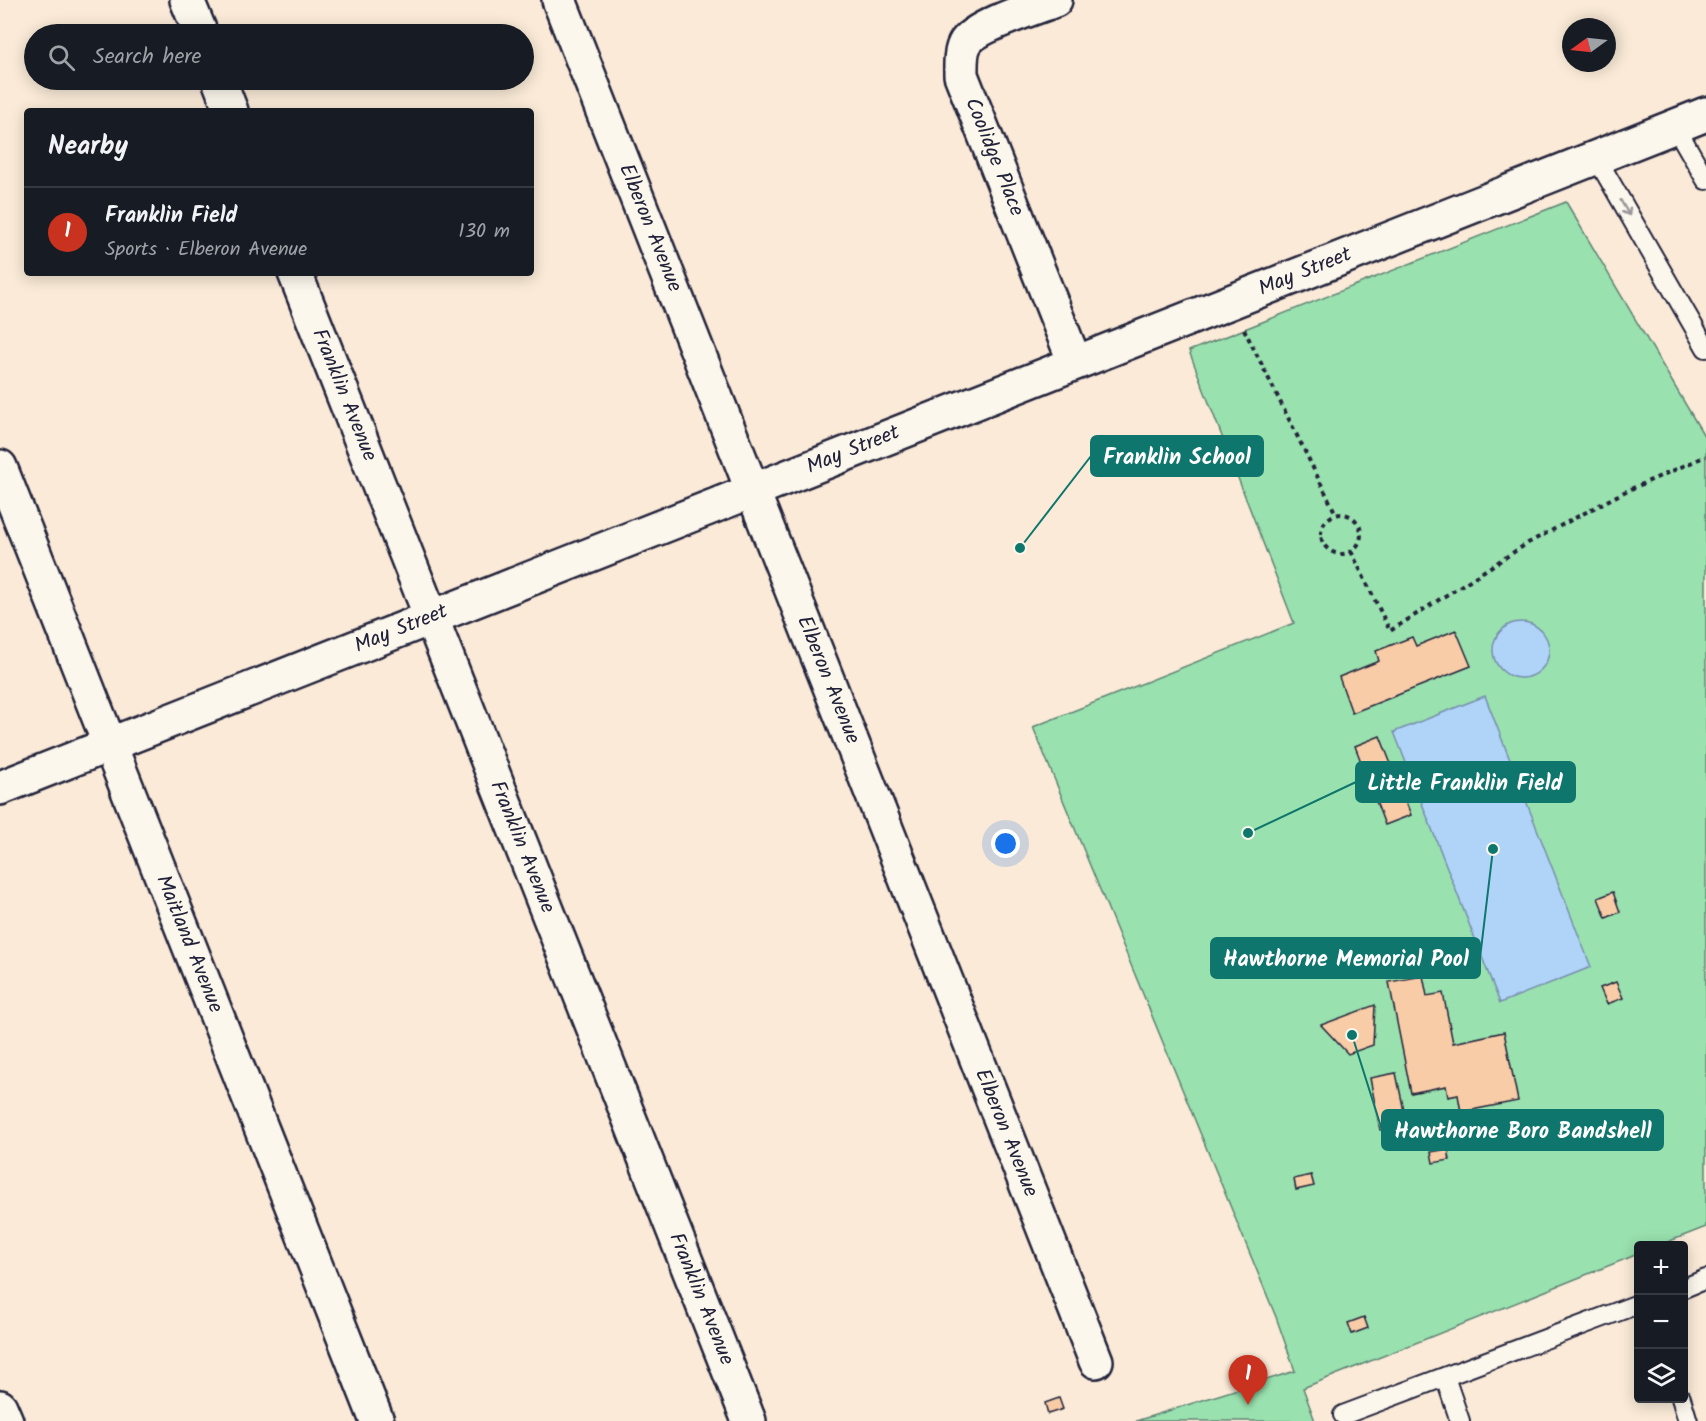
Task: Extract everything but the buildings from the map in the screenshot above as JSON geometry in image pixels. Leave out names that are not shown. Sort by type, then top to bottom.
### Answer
[{"type":"street","points":[[187,0],[197,24]]},
{"type":"street","name":"Elberon Avenue","points":[[560,0],[1096,1361]]},
{"type":"street","name":"Coolidge Place","points":[[1054,0],[976,33],[966,43],[961,58],[961,75],[1075,363]]},
{"type":"street","points":[[223,90],[230,108]]},
{"type":"street","name":"May Street","points":[[0,788],[1706,114]]},
{"type":"street","name":"Franklin Avenue","points":[[296,276],[749,1421]]},
{"type":"street","name":"Maitland Avenue","points":[[0,467],[377,1421]]},
{"type":"street","points":[[0,1407],[6,1421]]},
{"type":"lane","points":[[1675,126],[1706,180]]},
{"type":"lane","points":[[1596,157],[1706,348]]},
{"type":"lane","points":[[1688,1285],[1706,1279]]},
{"type":"lane","points":[[1343,1415],[1634,1306]]},
{"type":"lane","points":[[1445,1377],[1460,1421]]},
{"type":"lane","points":[[1683,1403],[1688,1421]]},
{"type":"path","points":[[1231,301],[1336,514]]},
{"type":"path","points":[[1351,551],[1390,631],[1528,543],[1624,492],[1706,456]]},
{"type":"path","points":[[1336,514],[1348,514],[1358,523],[1361,535],[1360,542],[1351,551],[1339,554],[1332,552],[1322,542],[1321,528],[1329,517],[1336,514]]},
{"type":"green space","points":[[1566,202],[1706,439],[1706,1227],[1670,1241],[1634,1241],[1634,1256],[1303,1388],[1315,1421],[1136,1421],[1295,1371],[1276,1317],[1033,727],[1294,623],[1189,351]]},
{"type":"water","points":[[1521,622],[1532,624],[1541,630],[1547,639],[1549,650],[1547,661],[1541,670],[1532,676],[1521,678],[1510,676],[1501,670],[1495,661],[1493,650],[1495,639],[1501,630],[1510,624]]},
{"type":"water","points":[[1485,696],[1591,967],[1500,1003],[1394,732]]},
{"type":"place","name":"Franklin School","points":[[1020,548]]},
{"type":"place","name":"Little Franklin Field","points":[[1248,833]]},
{"type":"place","name":"Hawthorne Memorial Pool","points":[[1493,849]]},
{"type":"place","name":"Hawthorne Boro Bandshell","points":[[1352,1035]]},
{"type":"place","name":"Franklin Field","points":[[1248,1405]]}]
